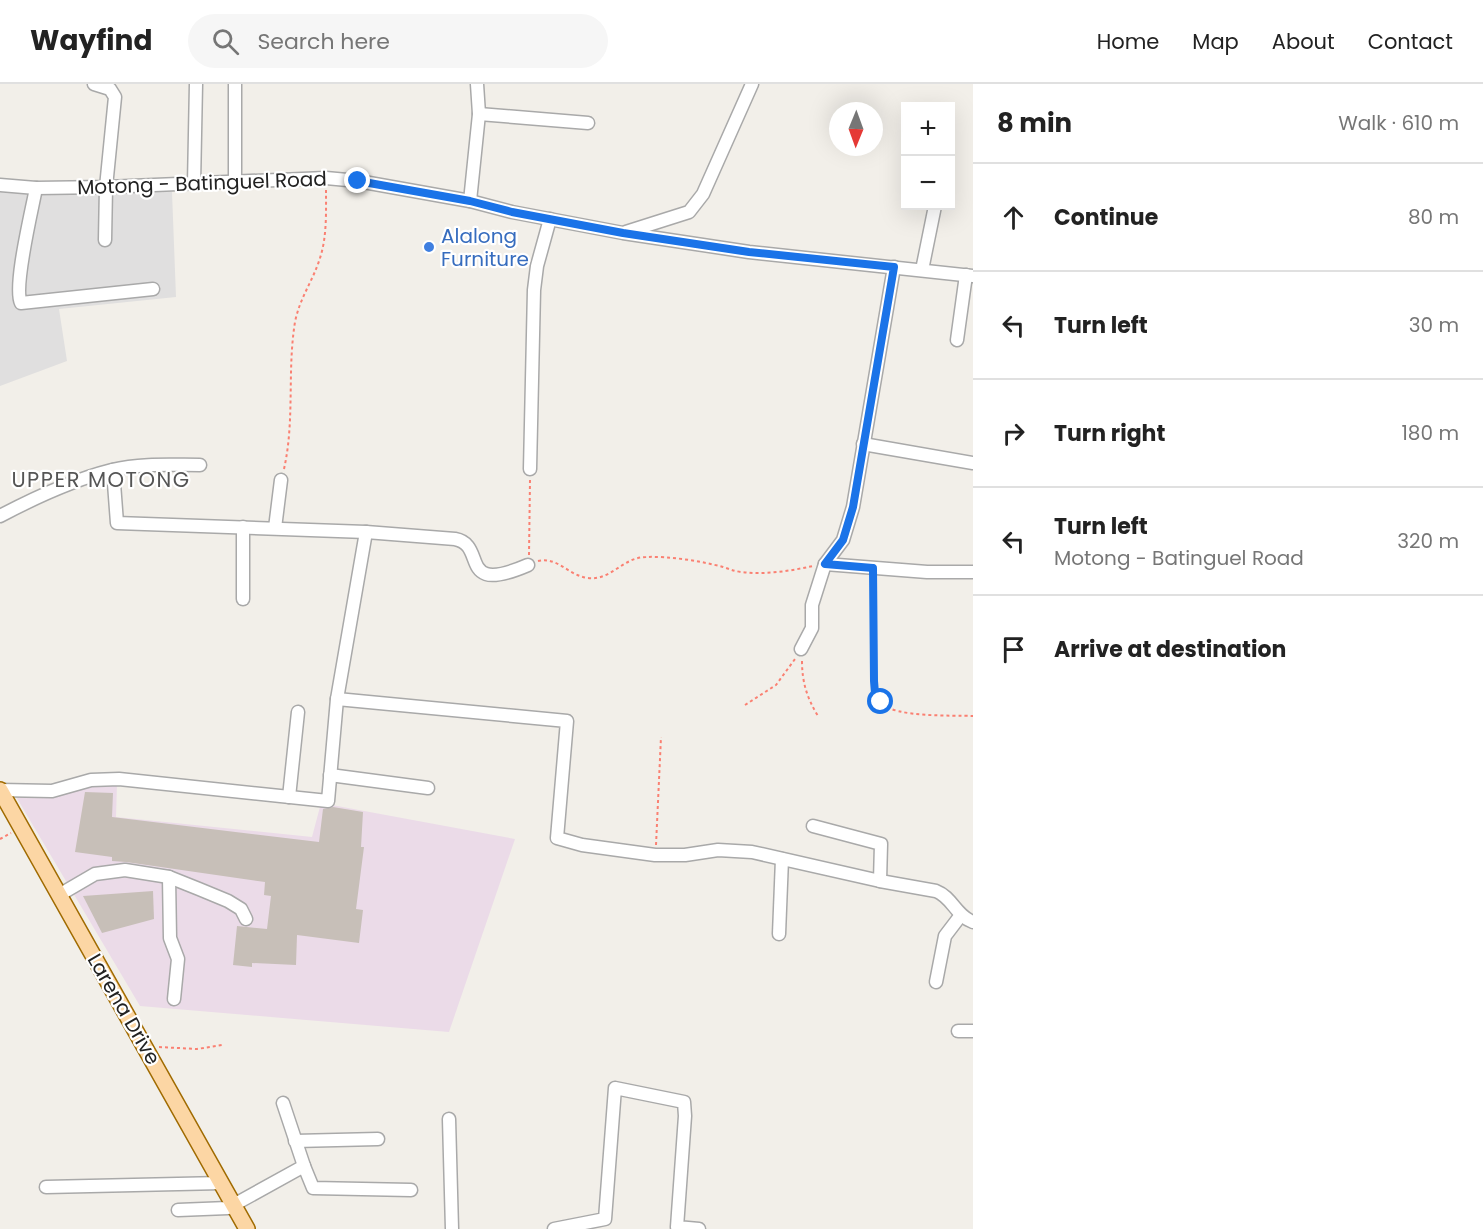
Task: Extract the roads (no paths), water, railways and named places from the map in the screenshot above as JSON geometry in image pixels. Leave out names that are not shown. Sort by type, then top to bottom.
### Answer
[{"type":"main road","name":"Larena Drive","points":[[0,790],[247,1229]]},
{"type":"street","points":[[94,84],[110,90],[115,97],[106,187],[105,240]]},
{"type":"street","points":[[194,184],[196,84]]},
{"type":"street","points":[[235,84],[235,183]]},
{"type":"street","points":[[470,201],[479,114],[477,84]]},
{"type":"street","points":[[623,233],[689,212],[703,194],[752,84]]},
{"type":"street","points":[[479,114],[588,123]]},
{"type":"street","name":"Motong - Batinguel Road","points":[[0,185],[36,188],[235,183],[326,178],[358,181],[470,201],[512,212],[623,233],[749,252],[970,276]]},
{"type":"street","points":[[36,188],[20,277],[18,298],[21,303],[153,289]]},
{"type":"street","points":[[922,270],[934,210]]},
{"type":"street","points":[[530,469],[534,290],[537,266],[550,219]]},
{"type":"street","points":[[801,649],[812,628],[812,605],[825,564],[843,540],[848,526],[857,489],[894,267]]},
{"type":"street","points":[[957,340],[970,276]]},
{"type":"street","points":[[863,444],[973,463]]},
{"type":"street","points":[[0,516],[57,487],[113,470],[165,465],[200,465]]},
{"type":"street","points":[[113,470],[117,523],[366,532],[462,540],[467,544],[479,570],[489,576],[498,576],[528,566]]},
{"type":"street","points":[[275,528],[281,480]]},
{"type":"street","points":[[243,527],[243,599]]},
{"type":"street","points":[[0,790],[52,791],[91,780],[111,779],[328,801],[337,699],[366,532]]},
{"type":"street","points":[[825,564],[927,572],[973,572]]},
{"type":"street","points":[[337,699],[567,721],[557,838],[655,855],[685,855],[717,850],[736,850],[782,859],[936,891],[944,894],[960,915],[973,922]]},
{"type":"street","points":[[289,797],[298,712]]},
{"type":"street","points":[[330,775],[428,788]]},
{"type":"street","points":[[813,826],[881,844],[880,881]]},
{"type":"street","points":[[779,934],[782,859]]},
{"type":"street","points":[[59,895],[95,874],[125,870],[169,876],[228,901],[241,909],[246,919]]},
{"type":"street","points":[[169,876],[170,938],[178,959],[174,999]]},
{"type":"street","points":[[936,982],[945,936],[960,915]]},
{"type":"street","points":[[958,1031],[973,1031]]},
{"type":"street","points":[[554,1229],[605,1219],[615,1088],[684,1102],[677,1227],[699,1229]]},
{"type":"street","points":[[283,1103],[303,1166],[310,1184],[316,1189],[411,1190]]},
{"type":"street","points":[[449,1119],[452,1229]]},
{"type":"street","points":[[295,1141],[378,1139]]},
{"type":"street","points":[[178,1210],[221,1210],[234,1206],[303,1166]]},
{"type":"street","points":[[46,1187],[222,1183]]},
{"type":"place","name":"Alalong Furniture","points":[[429,247]]},
{"type":"district","name":"UPPER MOTONG","points":[[101,480]]}]
